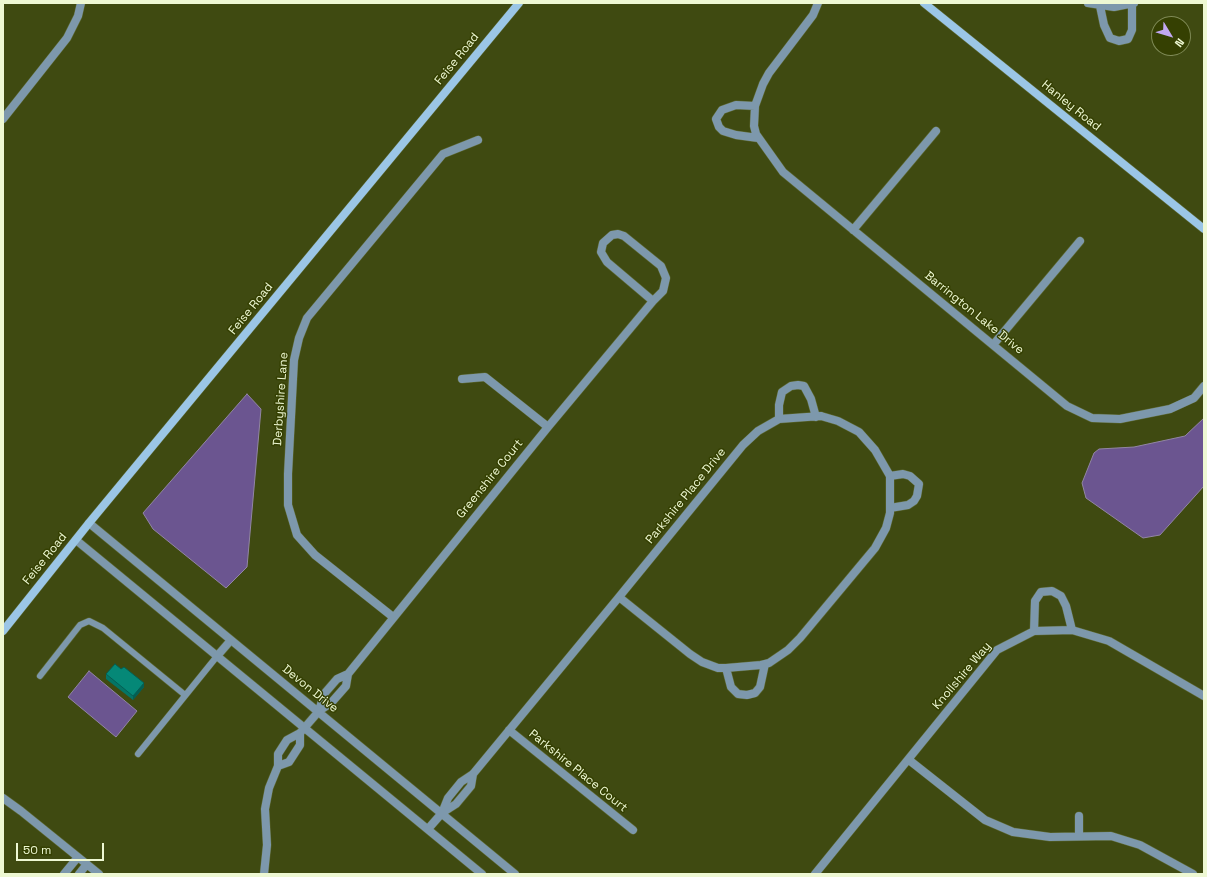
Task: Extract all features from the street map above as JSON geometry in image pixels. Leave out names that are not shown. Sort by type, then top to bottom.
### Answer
[{"type":"street","points":[[5,114],[67,38],[78,16],[81,3]]},
{"type":"street","name":"Feise Road","points":[[3,630],[89,523],[519,3]]},
{"type":"street","name":"Barrington Lake Drive","points":[[818,3],[813,15],[769,73],[763,84],[755,106],[754,126],[758,138],[782,172],[1067,406],[1092,418],[1120,419],[1170,409],[1194,398],[1204,386]]},
{"type":"street","name":"Hanley Road","points":[[924,3],[1204,229]]},
{"type":"street","points":[[1088,3],[1114,7],[1133,3],[1132,30],[1128,39],[1119,41],[1110,38],[1104,25],[1100,6]]},
{"type":"street","points":[[755,106],[736,105],[722,110],[716,119],[719,127],[724,131],[736,136],[758,138]]},
{"type":"street","points":[[853,230],[936,131]]},
{"type":"street","name":"Derbyshire Lane","points":[[393,617],[315,555],[297,535],[288,505],[294,360],[299,338],[307,318],[443,154],[478,140]]},
{"type":"street","name":"Greenshire Court","points":[[303,730],[319,711],[331,703],[346,686],[348,674],[393,617],[548,426],[663,291],[666,278],[661,266],[624,236],[612,235],[603,243],[601,252],[607,262],[653,301]]},
{"type":"street","points":[[993,345],[1080,240]]},
{"type":"street","points":[[462,379],[485,377],[548,426]]},
{"type":"street","points":[[779,419],[779,406],[782,392],[791,386],[798,385],[804,386],[811,399],[816,416]]},
{"type":"street","name":"Parkshire Place Drive","points":[[428,829],[442,813],[456,804],[471,786],[473,774],[743,446],[758,431],[779,419],[816,416],[838,421],[859,432],[875,450],[890,476],[890,508],[886,528],[875,548],[794,645],[776,659],[765,664],[718,668],[702,662],[619,597]]},
{"type":"street","points":[[890,476],[910,476],[919,484],[914,501],[908,505],[890,508]]},
{"type":"street","name":"Devon Drive","points":[[89,523],[515,874]]},
{"type":"street","points":[[76,540],[218,655],[303,730],[428,829],[482,874]]},
{"type":"street","points":[[1034,631],[1035,601],[1041,592],[1052,591],[1061,596],[1066,606],[1072,630]]},
{"type":"street","name":"Knollshire Way","points":[[815,874],[997,650],[1034,631],[1072,630],[1109,642],[1204,696]]},
{"type":"street","points":[[218,655],[231,640]]},
{"type":"street","points":[[726,668],[731,687],[738,694],[747,695],[755,692],[760,687],[765,664]]},
{"type":"street","points":[[278,766],[289,762],[300,745],[303,730]]},
{"type":"street","points":[[264,874],[267,845],[265,809],[269,788],[278,766],[278,754],[287,740],[303,730]]},
{"type":"street","name":"Parkshire Place Court","points":[[509,730],[633,830]]},
{"type":"street","points":[[909,760],[985,820],[1013,832],[1050,836],[1110,836],[1140,845],[1193,874]]},
{"type":"street","points":[[3,798],[99,874]]},
{"type":"street","points":[[1079,816],[1079,836]]},
{"type":"street","points":[[64,874],[78,857]]},
{"type":"street","points":[[79,874],[87,864]]},
{"type":"lane","points":[[40,676],[76,630],[89,621],[103,628],[185,695]]},
{"type":"lane","points":[[138,754],[218,655]]},
{"type":"shaded area","points":[[247,394],[261,409],[247,567],[226,588],[153,529],[143,513]]},
{"type":"shaded area","points":[[1204,418],[1204,486],[1160,535],[1143,538],[1086,498],[1082,483],[1094,453],[1099,449],[1134,447],[1185,436]]},
{"type":"shaded area","points":[[89,671],[137,711],[116,737],[68,697]]},
{"type":"building","points":[[115,664],[121,669],[124,667],[144,683],[133,696],[106,674]]}]
